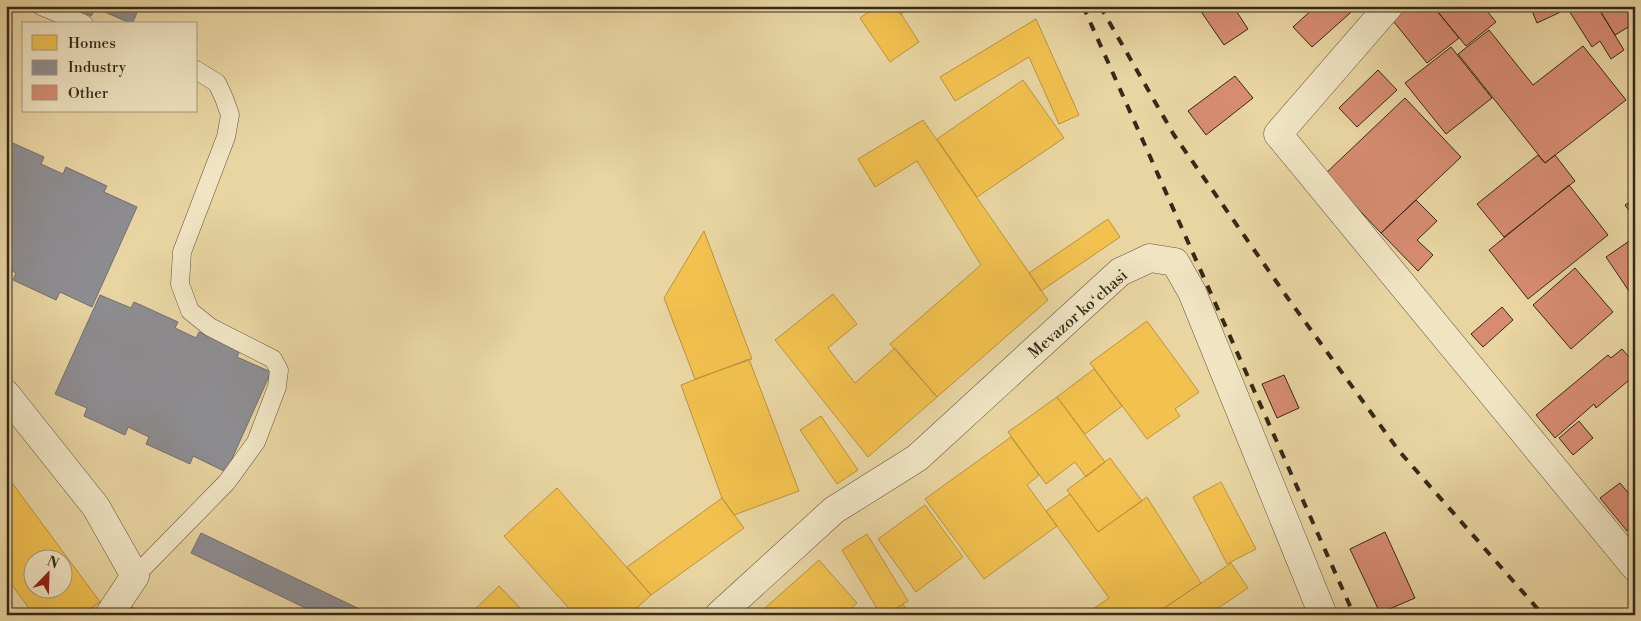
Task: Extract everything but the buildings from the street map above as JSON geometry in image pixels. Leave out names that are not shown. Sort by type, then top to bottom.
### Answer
[{"type":"street","points":[[1389,6],[1278,134],[1635,567]]},
{"type":"street","name":"Mevazor koʻchasi","points":[[719,615],[834,510],[917,458],[1120,272],[1150,258],[1175,262],[1192,292],[1323,615]]},
{"type":"street","points":[[6,394],[96,508],[135,576],[109,615]]},
{"type":"lane","points":[[41,6],[79,22]]},
{"type":"lane","points":[[135,576],[227,482],[256,442],[276,387],[279,370],[274,359],[210,327],[190,311],[180,284],[182,252],[226,137],[230,115],[217,84],[198,71]]},
{"type":"railway","points":[[1083,6],[1354,615]]},
{"type":"railway","points":[[1100,6],[1174,135],[1287,297],[1399,451],[1543,615]]}]
